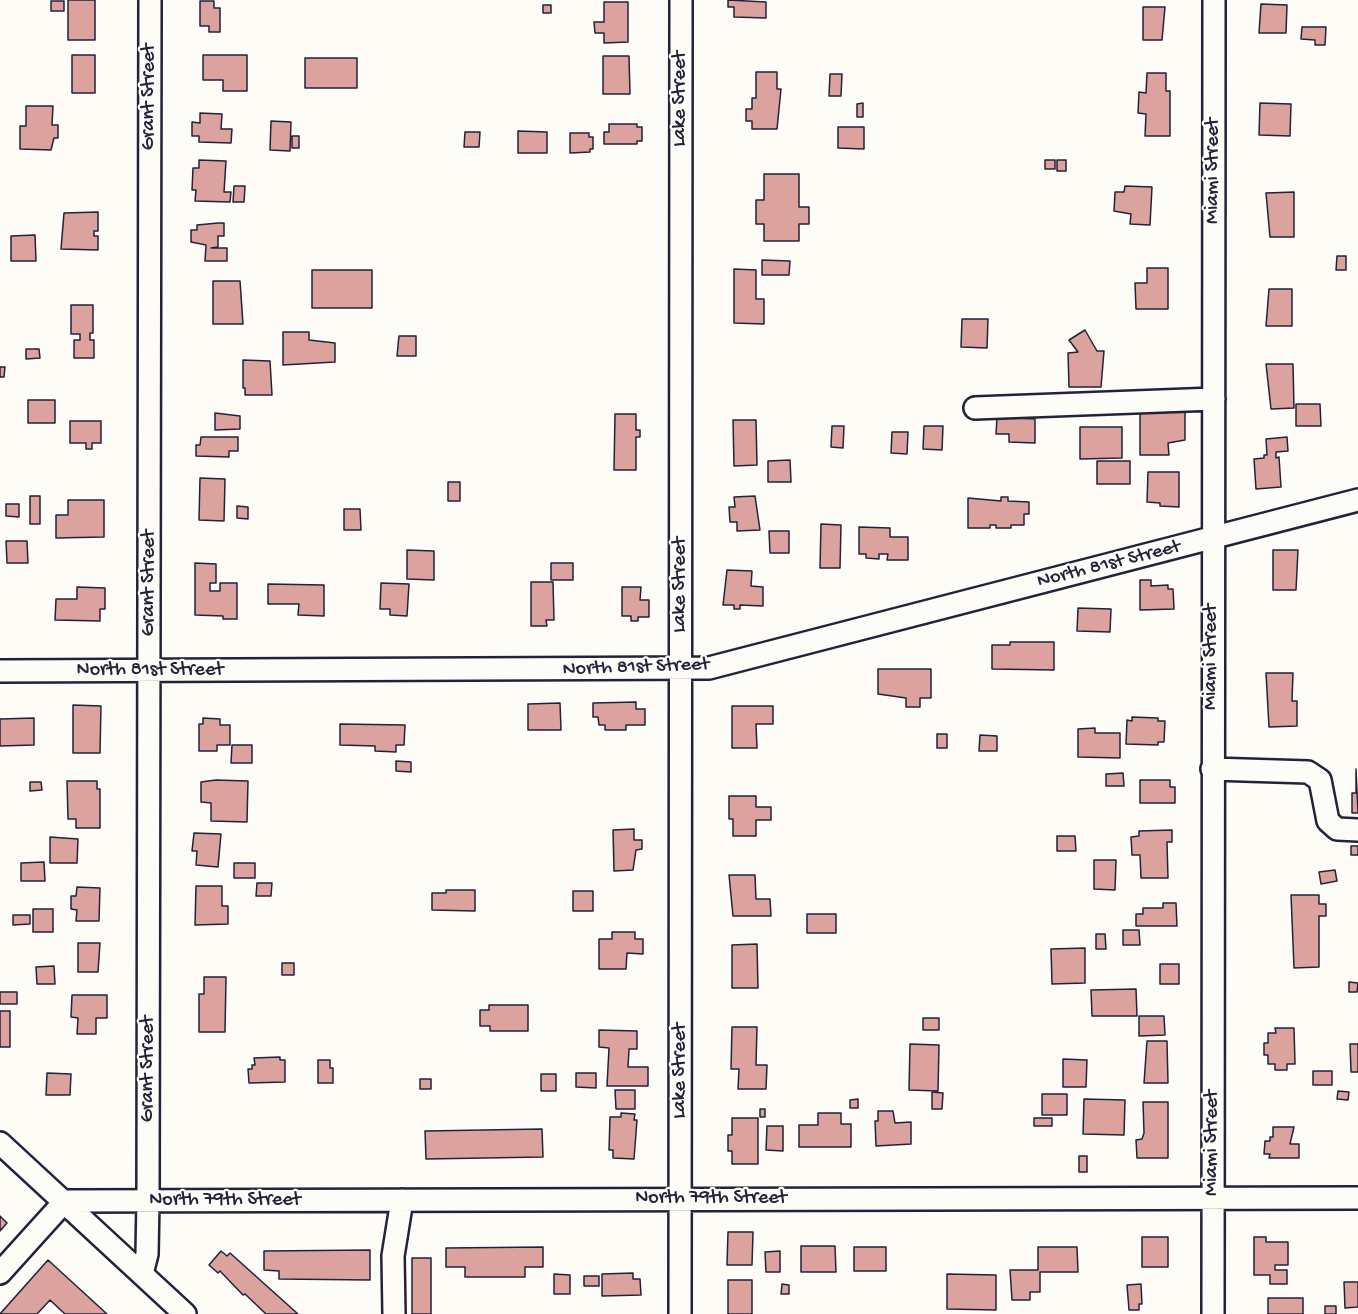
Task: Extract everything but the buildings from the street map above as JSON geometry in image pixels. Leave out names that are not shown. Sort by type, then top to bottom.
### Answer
[{"type":"street","name":"Grant Street","points":[[142,1274],[147,1254],[148,1201],[150,0]]},
{"type":"street","name":"Lake Street","points":[[680,1314],[681,0]]},
{"type":"street","name":"Miami Street","points":[[1213,1314],[1214,0]]},
{"type":"street","points":[[975,408],[1214,399]]},
{"type":"street","name":"North 81st Street","points":[[0,671],[681,670],[721,665],[1358,500]]},
{"type":"street","points":[[1212,769],[1308,772],[1320,780],[1328,821],[1337,829],[1358,830]]},
{"type":"street","points":[[0,1143],[185,1314]]},
{"type":"street","name":"North 79th Street","points":[[65,1201],[1358,1198]]},
{"type":"street","points":[[394,1314],[393,1256],[402,1200]]},
{"type":"street","points":[[0,1273],[65,1201]]}]
